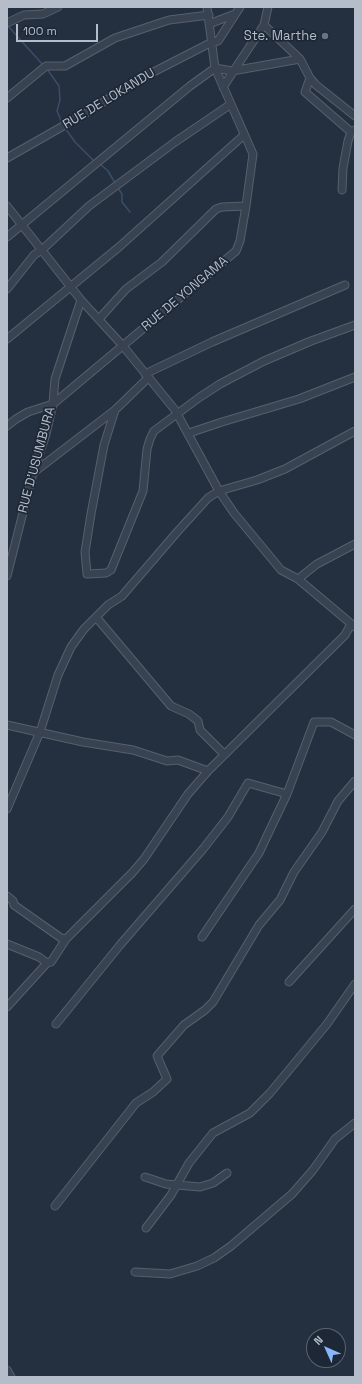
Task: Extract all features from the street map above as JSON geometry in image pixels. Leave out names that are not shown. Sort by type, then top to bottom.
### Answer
[{"type":"street","points":[[7,23],[24,15],[43,14],[58,7]]},
{"type":"street","name":"RUE DE LOKANDU","points":[[7,158],[86,113],[136,81],[212,42],[218,41],[221,39],[240,7]]},
{"type":"street","points":[[223,86],[264,25],[268,7]]},
{"type":"street","points":[[7,98],[46,66],[64,66],[115,38],[169,20],[208,11]]},
{"type":"street","name":"RUE DE YONGAMA","points":[[53,404],[236,251],[240,241],[253,154],[215,68],[208,11]]},
{"type":"street","points":[[209,24],[235,14]]},
{"type":"street","points":[[264,25],[300,59],[310,78],[355,116]]},
{"type":"street","points":[[7,237],[190,86],[215,68],[232,71],[300,59]]},
{"type":"street","points":[[310,78],[305,92],[353,131],[348,141],[342,190]]},
{"type":"street","points":[[7,289],[34,255],[43,249],[89,206],[175,142],[231,104]]},
{"type":"street","points":[[7,339],[72,287],[244,134]]},
{"type":"street","points":[[7,206],[43,249],[81,300],[123,346],[178,416],[189,433],[219,490],[234,513],[281,570],[298,579],[353,625],[345,635],[208,771],[188,794],[136,868],[66,939],[51,962],[47,963],[7,1008]]},
{"type":"street","points":[[99,319],[126,289],[162,262],[216,209],[222,207],[246,206]]},
{"type":"street","points":[[33,474],[115,410],[146,376],[212,342],[345,285]]},
{"type":"street","name":"RUE D'USUMBURA","points":[[7,576],[33,474],[46,434],[53,404],[55,378],[81,300]]},
{"type":"street","points":[[115,410],[104,445],[91,514],[85,552],[87,574],[106,573],[111,570],[142,491],[150,439],[154,432],[178,416],[214,388],[264,361],[311,341],[355,325]]},
{"type":"street","points":[[189,433],[299,399],[355,378]]},
{"type":"street","points":[[7,426],[16,418],[28,412],[53,404]]},
{"type":"street","points":[[7,809],[40,732],[58,675],[71,647],[84,629],[108,605],[122,596],[208,498],[219,490],[257,480],[285,469],[355,431]]},
{"type":"street","points":[[298,579],[317,564],[355,544]]},
{"type":"street","points":[[96,617],[170,706],[189,714],[198,721],[200,730],[224,754]]},
{"type":"street","points":[[202,936],[259,853],[287,794],[314,722],[331,722],[355,735]]},
{"type":"street","points":[[7,725],[83,742],[133,750],[167,761],[178,760],[208,771]]},
{"type":"street","points":[[55,1206],[136,1103],[153,1092],[167,1079],[157,1056],[184,1025],[214,1002],[259,925],[280,900],[294,872],[322,832],[338,801],[355,781]]},
{"type":"street","points":[[56,1024],[120,945],[204,849],[228,818],[248,782],[287,794]]},
{"type":"street","points":[[7,896],[13,901],[14,905],[61,938],[66,939]]},
{"type":"street","points":[[289,982],[355,909]]},
{"type":"street","points":[[7,944],[39,957],[47,963]]},
{"type":"street","points":[[146,1228],[177,1184],[189,1163],[213,1133],[250,1113],[270,1093],[327,1024],[355,984]]},
{"type":"street","points":[[135,1272],[170,1274],[197,1266],[214,1258],[292,1194],[313,1170],[335,1139],[355,1123]]},
{"type":"street","points":[[145,1177],[166,1184],[200,1187],[213,1183],[227,1173]]},
{"type":"street","points":[[7,1370],[11,1377]]},
{"type":"waterway","points":[[8,26],[43,65]]},
{"type":"waterway","points":[[47,69],[59,86],[60,100],[57,111],[62,123]]},
{"type":"waterway","points":[[65,128],[75,142],[95,162]]},
{"type":"waterway","points":[[100,164],[108,171],[115,183]]},
{"type":"waterway","points":[[118,188],[122,194],[122,202],[130,212]]},
{"type":"place","name":"Ste. Marthe","points":[[325,36]]}]
